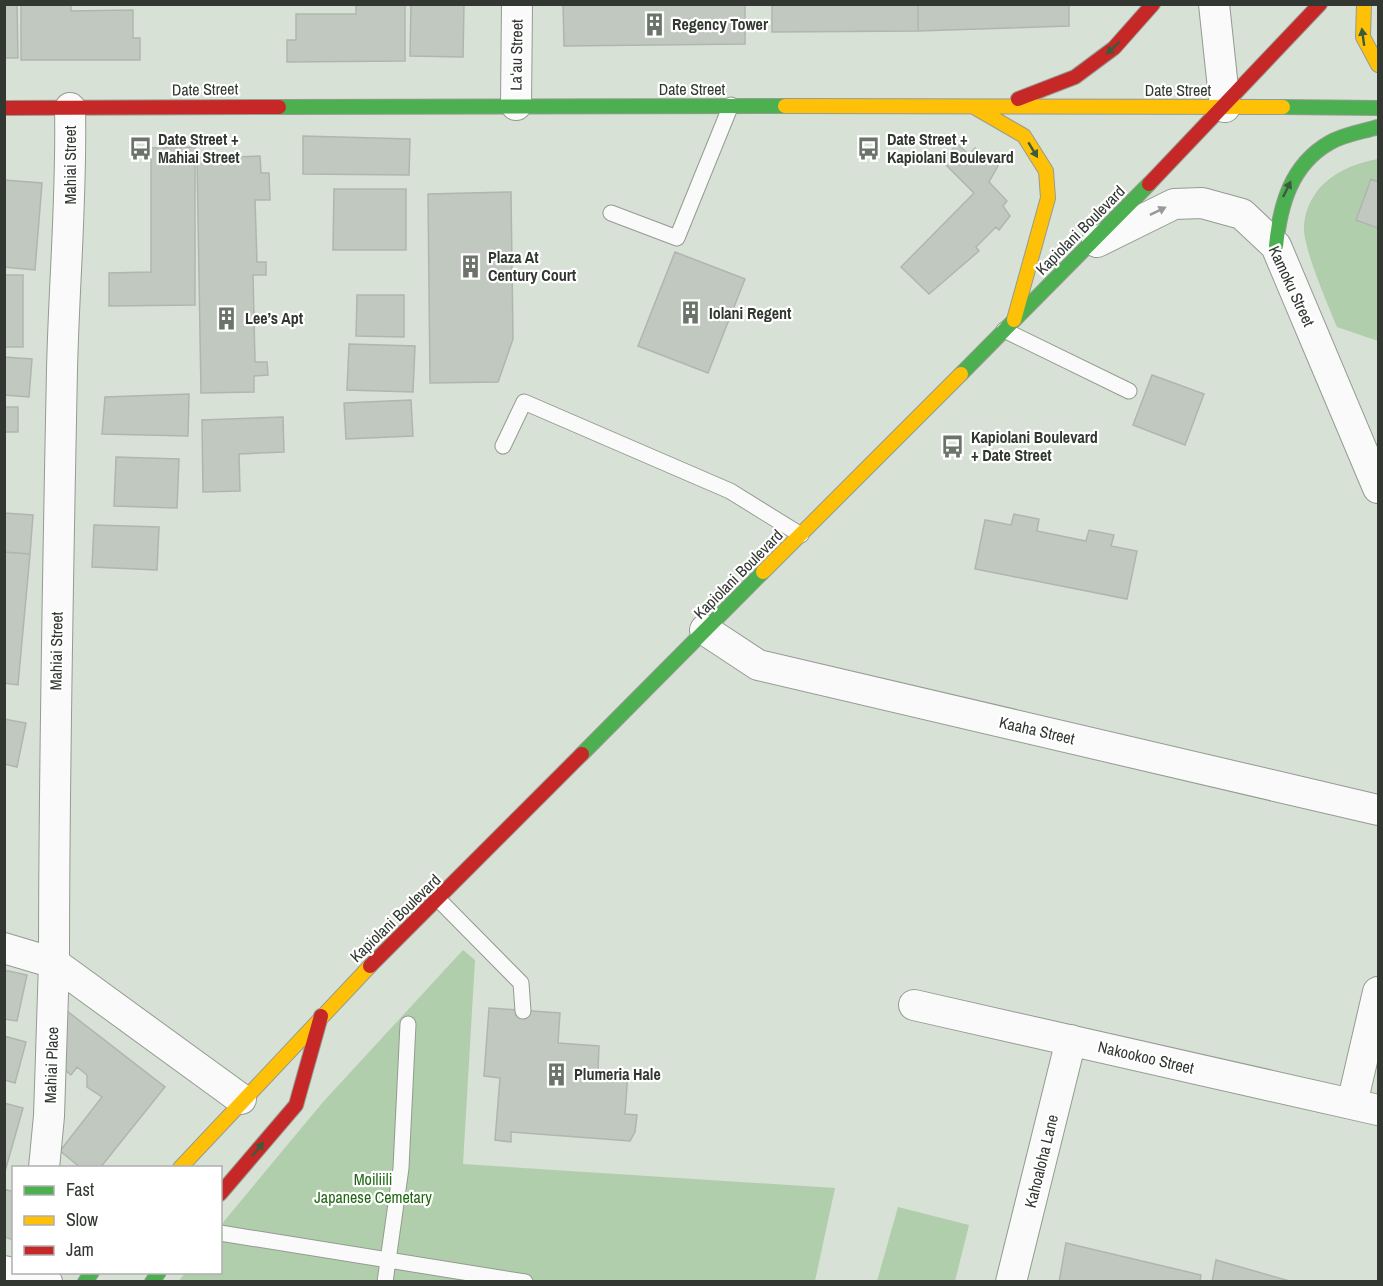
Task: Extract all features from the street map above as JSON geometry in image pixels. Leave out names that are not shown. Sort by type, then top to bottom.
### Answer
[{"type":"main road","points":[[1002,106],[1075,77],[1114,48],[1153,4]]},
{"type":"main road","name":"Kapiolani Boulevard","points":[[181,1166],[241,1099],[321,1016],[1087,247],[1225,107],[1320,4]]},
{"type":"main road","points":[[1364,4],[1361,28],[1364,47],[1378,65]]},
{"type":"main road","name":"Date Street","points":[[4,108],[970,105],[1378,108]]},
{"type":"main road","points":[[970,105],[1024,136],[1046,171],[1048,198],[1035,252],[1009,325]]},
{"type":"main road","points":[[1276,246],[1278,216],[1284,194],[1302,165],[1331,142],[1378,127]]},
{"type":"main road","points":[[222,1192],[296,1105],[321,1016]]},
{"type":"street","name":"Laʻau Street","points":[[516,105],[517,4]]},
{"type":"street","points":[[1214,4],[1225,107]]},
{"type":"street","name":"Mahiai Street","points":[[54,963],[54,737],[64,296],[72,183],[70,108]]},
{"type":"street","name":"Kamoku Street","points":[[1087,247],[1174,204],[1203,203],[1242,214],[1276,246],[1378,488]]},
{"type":"street","name":"Kaaha Street","points":[[705,630],[758,665],[1378,810]]},
{"type":"street","points":[[4,948],[54,963],[241,1099]]},
{"type":"street","name":"Mahiai Place","points":[[44,1166],[49,1116],[54,963]]},
{"type":"street","points":[[1365,1107],[1378,992]]},
{"type":"street","name":"Nakookoo Street","points":[[914,1005],[1365,1107]]},
{"type":"street","name":"Kahoaloha Lane","points":[[1011,1281],[1071,1040]]},
{"type":"street","points":[[17,1274],[47,1281]]},
{"type":"lane","points":[[610,213],[676,237],[731,105]]},
{"type":"lane","points":[[1009,325],[1129,391]]},
{"type":"lane","points":[[503,446],[524,402],[730,491],[801,535]]},
{"type":"lane","points":[[438,899],[521,983],[523,1011]]},
{"type":"lane","points":[[385,1281],[401,1168],[408,1024]]},
{"type":"lane","points":[[222,1233],[525,1281]]},
{"type":"green space","points":[[1378,159],[1378,341],[1337,327],[1311,261],[1304,235],[1304,225],[1312,199],[1329,179],[1352,166]]},
{"type":"green space","name":"Moiliili Japanese Cemetary","points":[[463,950],[475,960],[463,1164],[835,1188],[815,1281],[178,1282],[184,1274],[222,1274],[222,1224],[323,1102]]},
{"type":"green space","points":[[898,1207],[969,1225],[955,1281],[877,1281]]},
{"type":"building","points":[[4,4],[17,4],[18,58],[4,58]]},
{"type":"building","points":[[21,4],[71,4],[71,11],[133,10],[133,38],[140,38],[140,60],[21,60]]},
{"type":"building","points":[[356,4],[405,4],[405,61],[287,62],[287,40],[296,40],[296,14],[356,14]]},
{"type":"building","points":[[411,4],[464,4],[463,57],[410,56]]},
{"type":"building","name":"Regency Tower","points":[[563,4],[745,4],[745,44],[564,46]]},
{"type":"building","points":[[772,4],[918,4],[918,31],[772,32]]},
{"type":"building","points":[[918,4],[1069,4],[1069,26],[918,31]]},
{"type":"building","points":[[303,136],[410,139],[409,175],[303,174]]},
{"type":"building","points":[[958,144],[969,155],[975,148],[998,166],[989,182],[1007,201],[1003,206],[1010,216],[999,230],[996,227],[976,247],[979,251],[929,294],[901,267],[974,193],[941,160]]},
{"type":"building","points":[[195,147],[195,305],[109,306],[109,273],[151,272],[151,148]]},
{"type":"building","name":"Lee’s Apt","points":[[260,156],[261,173],[269,173],[270,200],[255,200],[257,262],[266,262],[266,275],[253,275],[255,362],[267,362],[268,375],[254,376],[254,392],[201,393],[197,158]]},
{"type":"building","points":[[1371,179],[1378,182],[1378,228],[1356,220]]},
{"type":"building","points":[[4,180],[42,183],[35,270],[4,267]]},
{"type":"building","points":[[334,189],[406,189],[406,250],[333,250]]},
{"type":"building","name":"Plaza At Century Court","points":[[511,192],[513,339],[498,382],[430,383],[428,194]]},
{"type":"building","name":"Iolani Regent","points":[[675,252],[745,279],[708,373],[638,346]]},
{"type":"building","points":[[4,275],[23,275],[23,347],[4,347]]},
{"type":"building","points":[[357,295],[404,295],[404,337],[356,336]]},
{"type":"building","points":[[349,344],[415,346],[413,392],[347,390]]},
{"type":"building","points":[[4,357],[32,359],[29,397],[4,395]]},
{"type":"building","points":[[1152,375],[1204,394],[1185,445],[1133,425]]},
{"type":"building","points":[[189,394],[188,436],[102,434],[105,397]]},
{"type":"building","points":[[411,400],[413,436],[346,439],[344,403]]},
{"type":"building","points":[[4,407],[18,407],[18,432],[4,432]]},
{"type":"building","points":[[283,417],[284,452],[239,454],[240,491],[203,492],[202,420]]},
{"type":"building","points":[[116,457],[179,459],[177,508],[114,506]]},
{"type":"building","points":[[4,513],[33,515],[30,554],[4,552]]},
{"type":"building","points":[[1014,514],[1039,519],[1037,531],[1086,541],[1089,530],[1114,535],[1111,546],[1137,551],[1127,599],[975,569],[985,520],[1011,525]]},
{"type":"building","points":[[94,525],[159,527],[157,570],[92,567]]},
{"type":"building","points":[[4,552],[30,554],[18,685],[4,683]]},
{"type":"building","points":[[4,719],[26,723],[17,767],[4,764]]},
{"type":"building","points":[[4,970],[27,975],[17,1021],[4,1019]]},
{"type":"building","name":"Plumeria Hale","points":[[489,1008],[560,1013],[558,1043],[599,1046],[598,1070],[628,1072],[625,1114],[637,1115],[635,1132],[630,1141],[511,1132],[511,1142],[495,1140],[500,1078],[484,1076]]},
{"type":"building","points":[[67,1011],[165,1087],[102,1166],[79,1166],[60,1151],[102,1097],[87,1087],[87,1075],[77,1067],[71,1075],[57,1064]]},
{"type":"building","points":[[4,1036],[26,1042],[15,1083],[4,1080]]},
{"type":"building","points":[[4,1103],[23,1108],[4,1175]]},
{"type":"building","points":[[4,1189],[12,1191],[12,1239],[4,1237]]},
{"type":"building","points":[[1066,1243],[1201,1275],[1200,1282],[1059,1282]]},
{"type":"building","points":[[1216,1260],[1293,1282],[1212,1282]]},
{"type":"traffic: fast","points":[[279,107],[785,106]]},
{"type":"traffic: fast","points":[[1283,107],[1378,108]]},
{"type":"traffic: fast","points":[[1276,246],[1285,201],[1290,187],[1305,163],[1316,152],[1335,140],[1378,127]]},
{"type":"traffic: fast","points":[[961,374],[1149,184]]},
{"type":"traffic: fast","points":[[582,754],[763,572]]},
{"type":"traffic: fast","points":[[85,1282],[91,1274]]},
{"type":"traffic: fast","points":[[152,1282],[158,1274]]},
{"type":"traffic: slow","points":[[1364,4],[1363,37],[1378,65]]},
{"type":"traffic: slow","points":[[785,106],[1283,107]]},
{"type":"traffic: slow","points":[[974,107],[1024,136],[1046,171],[1048,198],[1014,320]]},
{"type":"traffic: slow","points":[[763,572],[961,374]]},
{"type":"traffic: slow","points":[[182,1166],[370,966]]},
{"type":"traffic: jam","points":[[1018,99],[1075,77],[1114,48],[1153,4]]},
{"type":"traffic: jam","points":[[1149,184],[1320,4]]},
{"type":"traffic: jam","points":[[4,108],[279,107]]},
{"type":"traffic: jam","points":[[370,966],[582,754]]},
{"type":"traffic: jam","points":[[222,1192],[296,1105],[321,1016]]},
{"type":"place","name":"Regency Tower","points":[[654,24]]},
{"type":"place","name":"Date Street + Mahiai Street","points":[[140,148]]},
{"type":"place","name":"Date Street + Kapiolani Boulevard","points":[[869,148]]},
{"type":"place","name":"Plaza At Century Court","points":[[470,266]]},
{"type":"place","name":"Iolani Regent","points":[[691,313]]},
{"type":"place","name":"Lee’s Apt","points":[[227,318]]},
{"type":"place","name":"Kapiolani Boulevard + Date Street","points":[[953,446]]},
{"type":"place","name":"Plumeria Hale","points":[[556,1074]]}]
